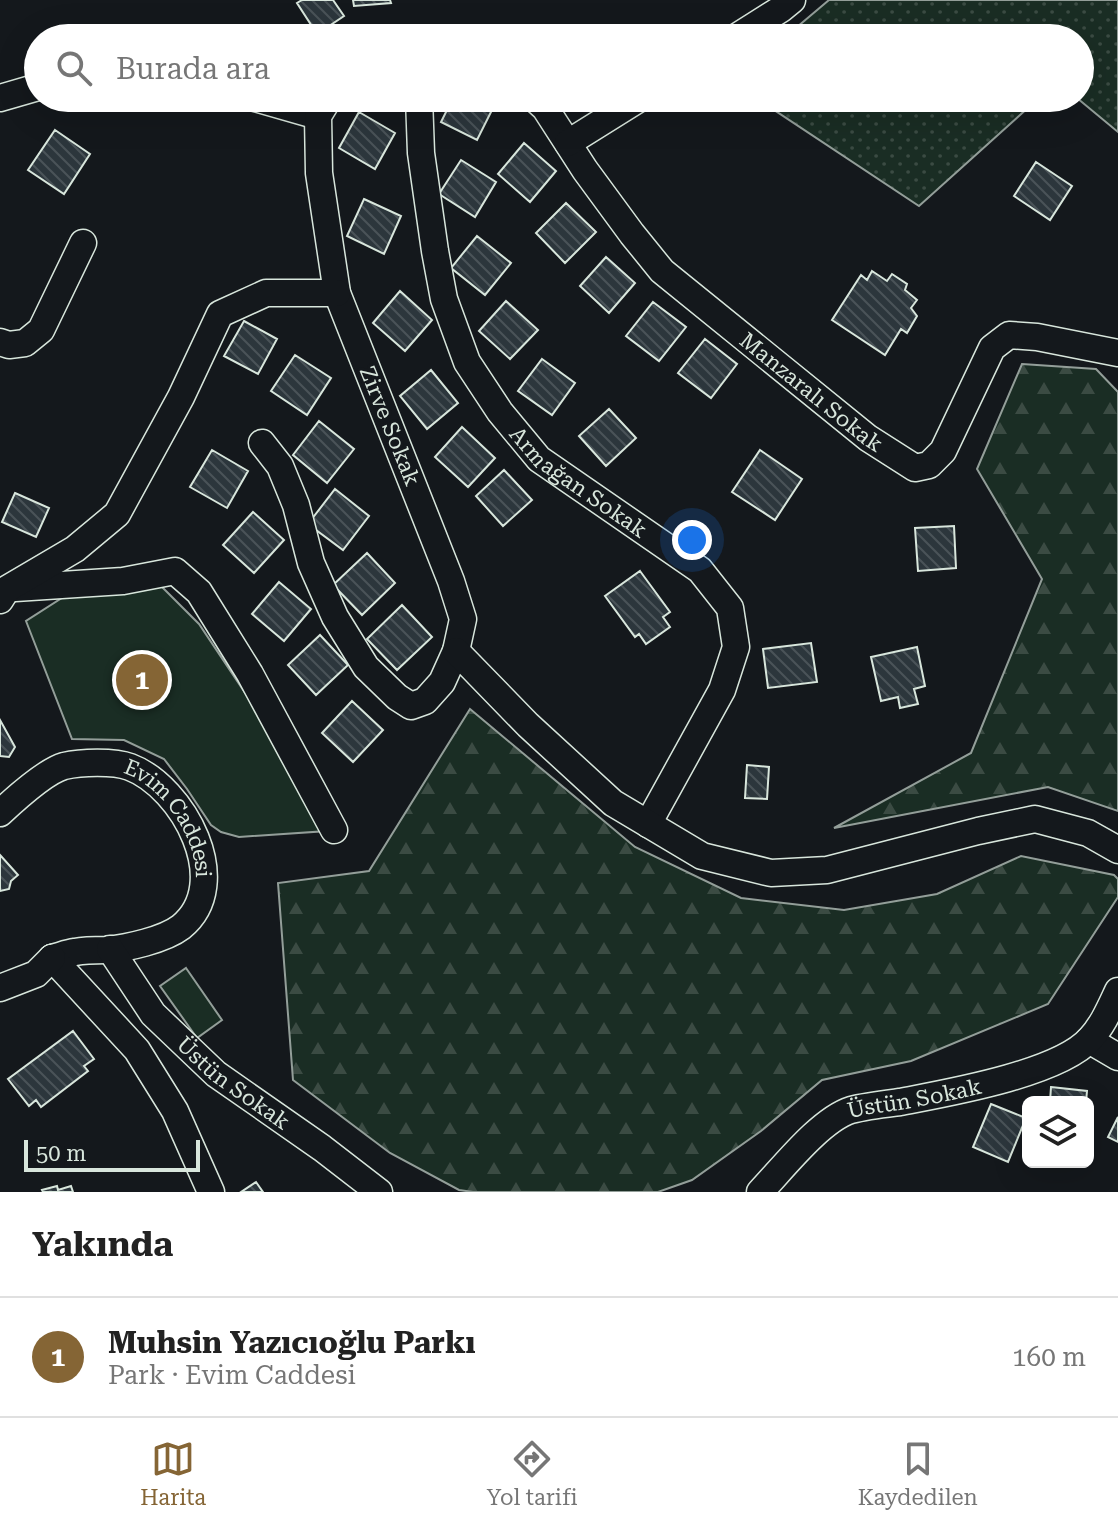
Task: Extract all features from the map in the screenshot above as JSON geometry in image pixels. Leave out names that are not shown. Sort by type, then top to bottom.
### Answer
[{"type":"street","points":[[757,24],[792,0]]},
{"type":"street","points":[[0,98],[24,91]]},
{"type":"street","points":[[2,591],[75,549],[117,514],[181,397],[220,314],[266,293],[337,293],[319,173],[324,112]]},
{"type":"street","name":"Armağan Sokak","points":[[420,112],[421,153],[444,299],[467,362],[500,412],[539,459],[700,570],[730,608],[736,647],[722,690],[648,824]]},
{"type":"street","name":"Manzaralı Sokak","points":[[548,112],[632,234],[662,271],[868,438],[915,468],[929,465],[943,451],[992,348],[1009,335],[1037,337],[1118,353]]},
{"type":"street","points":[[568,143],[618,112]]},
{"type":"street","points":[[0,342],[9,345],[25,343],[41,330],[83,243]]},
{"type":"street","name":"Zirve Sokak","points":[[262,443],[280,466],[296,505],[311,563],[335,617],[366,667],[411,706],[425,701],[442,682],[456,651],[463,619],[451,581],[337,293]]},
{"type":"street","points":[[2,591],[123,581],[175,571],[199,592],[250,674],[334,830]]},
{"type":"street","points":[[456,651],[528,725],[613,803],[702,856],[771,873],[827,870],[1035,819],[1088,833],[1118,850]]},
{"type":"street","name":"Evim Caddesi","points":[[0,813],[24,791],[62,767],[96,762],[129,766],[154,780],[178,807],[196,837],[204,863],[203,887],[196,909],[181,927],[157,940],[110,949],[77,951],[52,958]]},
{"type":"street","name":"Üstün Sokak","points":[[110,949],[153,1014],[216,1074],[379,1192]]},
{"type":"street","points":[[0,988],[36,974],[52,958],[137,1050],[175,1111],[211,1192]]},
{"type":"street","points":[[1118,991],[1107,1015],[1089,1040],[1118,1057]]},
{"type":"street","name":"Üstün Sokak","points":[[760,1192],[819,1130],[849,1111],[1011,1078],[1061,1059],[1089,1040]]},
{"type":"green space","points":[[829,0],[1118,0],[1118,132],[1094,112],[1094,24],[801,24]]},
{"type":"green space","points":[[777,112],[1023,112],[919,206]]},
{"type":"green space","points":[[1022,364],[1096,369],[1118,392],[1118,811],[1048,787],[834,828],[971,753],[1042,579],[977,469]]},
{"type":"green space","points":[[159,584],[199,624],[274,736],[327,831],[239,837],[221,832],[211,825],[164,759],[124,740],[72,739],[26,621],[65,596]]},
{"type":"green space","points":[[470,709],[635,847],[741,898],[844,910],[937,894],[1021,856],[1114,875],[1118,879],[1118,897],[1048,1004],[911,1061],[822,1080],[761,1131],[692,1180],[658,1192],[459,1190],[390,1153],[293,1080],[278,883],[369,871]]},
{"type":"green space","points":[[186,968],[222,1020],[197,1038],[160,986]]},
{"type":"building","points":[[302,0],[333,0],[344,16],[332,24],[311,24],[297,3]]},
{"type":"building","points":[[353,0],[390,0],[391,3],[354,6]]},
{"type":"building","points":[[359,112],[395,133],[375,169],[339,148]]},
{"type":"building","points":[[446,112],[491,112],[477,140],[441,122]]},
{"type":"building","points":[[55,130],[90,154],[64,194],[28,170]]},
{"type":"building","points":[[524,143],[556,171],[530,202],[498,174]]},
{"type":"building","points":[[461,160],[496,182],[475,217],[439,194]]},
{"type":"building","points":[[1036,162],[1072,186],[1050,220],[1014,196]]},
{"type":"building","points":[[364,199],[401,216],[384,254],[347,236]]},
{"type":"building","points":[[566,203],[596,232],[565,263],[536,233]]},
{"type":"building","points":[[477,236],[511,263],[485,295],[451,268]]},
{"type":"building","points":[[606,257],[635,283],[609,313],[580,286]]},
{"type":"building","points":[[872,271],[887,281],[892,274],[907,284],[905,290],[917,300],[911,308],[917,316],[907,333],[901,329],[885,355],[832,320],[861,275],[867,280]]},
{"type":"building","points":[[400,291],[432,320],[405,351],[373,323]]},
{"type":"building","points":[[506,301],[538,330],[510,359],[479,331]]},
{"type":"building","points":[[653,302],[686,327],[659,361],[626,336]]},
{"type":"building","points":[[244,321],[277,339],[258,374],[224,356]]},
{"type":"building","points":[[705,339],[737,364],[711,398],[678,373]]},
{"type":"building","points":[[295,355],[331,378],[307,415],[271,391]]},
{"type":"building","points":[[542,359],[575,383],[552,415],[518,391]]},
{"type":"building","points":[[431,370],[458,403],[427,429],[400,396]]},
{"type":"building","points":[[609,409],[636,438],[606,466],[579,436]]},
{"type":"building","points":[[319,421],[354,449],[327,483],[293,455]]},
{"type":"building","points":[[462,427],[495,458],[468,487],[435,457]]},
{"type":"building","points":[[212,450],[248,471],[227,508],[190,487]]},
{"type":"building","points":[[760,450],[802,479],[775,520],[732,492]]},
{"type":"building","points":[[504,470],[532,500],[503,526],[476,496]]},
{"type":"building","points":[[335,489],[369,516],[343,550],[308,524]]},
{"type":"building","points":[[15,493],[49,508],[36,537],[2,522]]},
{"type":"building","points":[[253,512],[284,540],[254,573],[223,545]]},
{"type":"building","points":[[954,526],[956,568],[918,571],[915,528]]},
{"type":"building","points":[[367,553],[395,583],[362,615],[333,585]]},
{"type":"building","points":[[640,571],[670,612],[663,617],[670,627],[646,644],[639,634],[635,637],[605,596]]},
{"type":"building","points":[[279,582],[311,609],[284,641],[252,614]]},
{"type":"building","points":[[402,605],[432,637],[397,670],[367,639]]},
{"type":"building","points":[[320,635],[348,665],[316,695],[288,665]]},
{"type":"building","points":[[811,643],[817,682],[768,688],[763,649]]},
{"type":"building","points":[[917,647],[925,686],[914,689],[918,704],[900,708],[898,697],[881,701],[871,657]]},
{"type":"building","points":[[352,701],[383,730],[353,762],[322,733]]},
{"type":"building","points":[[0,720],[15,747],[9,757],[0,756]]},
{"type":"building","points":[[747,765],[769,767],[767,799],[745,798]]},
{"type":"building","points":[[0,855],[18,875],[11,881],[9,889],[0,891]]},
{"type":"building","points":[[73,1031],[94,1059],[84,1066],[88,1071],[41,1107],[36,1100],[29,1106],[8,1079]]},
{"type":"building","points":[[1051,1087],[1087,1091],[1087,1096],[1050,1096]]},
{"type":"building","points":[[991,1104],[1022,1116],[1022,1128],[1008,1162],[973,1147]]},
{"type":"building","points":[[1118,1117],[1118,1142],[1108,1137]]},
{"type":"building","points":[[256,1182],[263,1192],[241,1192]]},
{"type":"building","points":[[57,1186],[58,1190],[71,1186],[73,1192],[42,1190]]},
{"type":"place","name":"Muhsin Yazıcıoğlu Parkı","points":[[142,680]]}]
